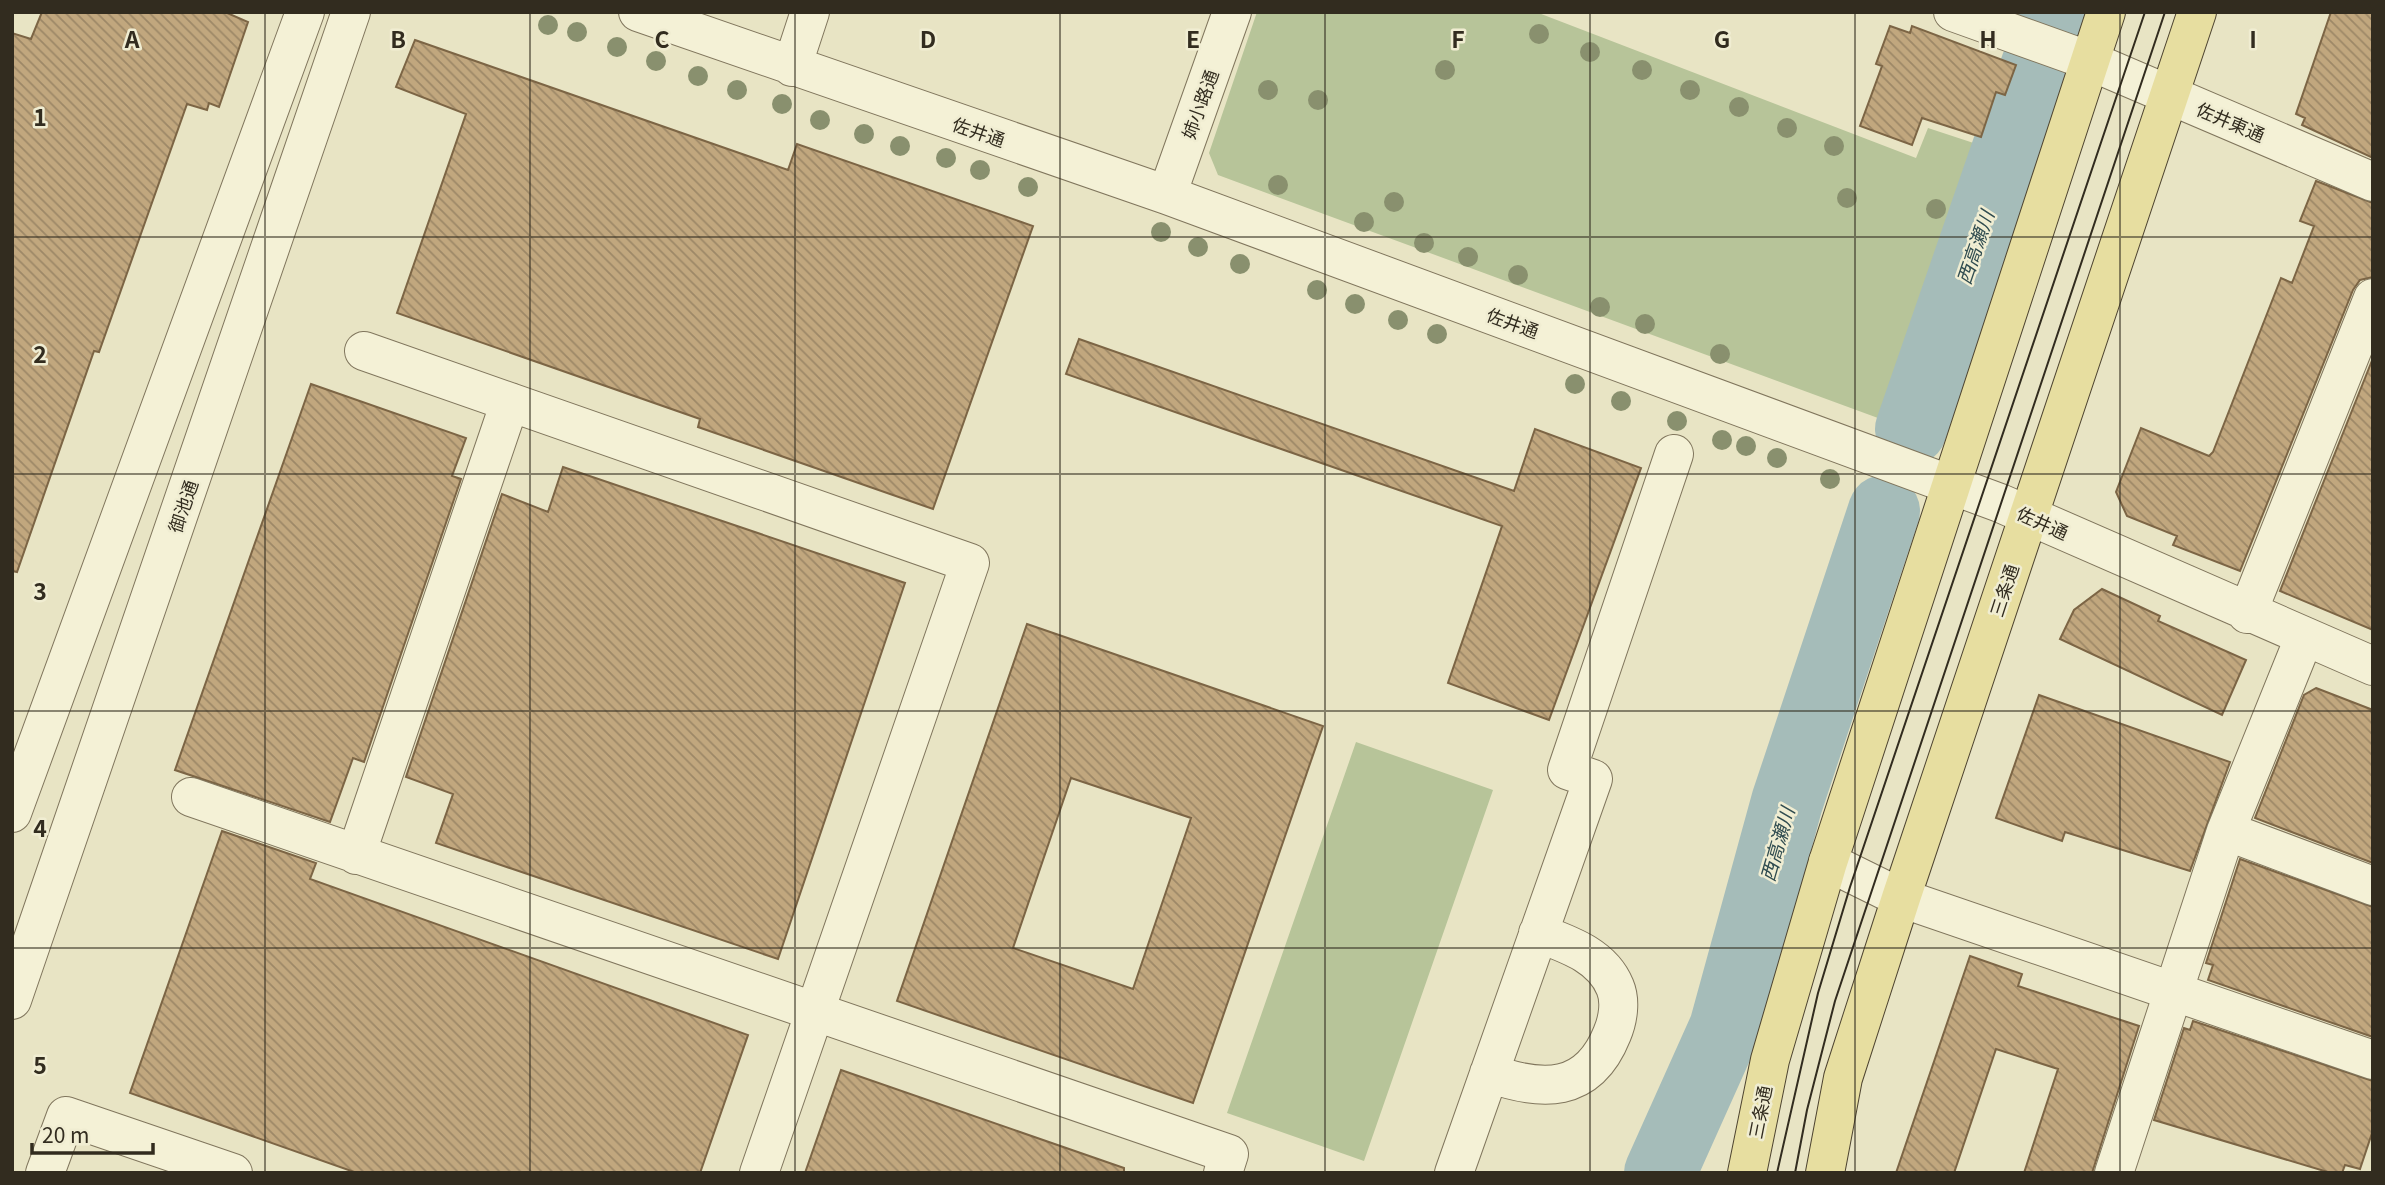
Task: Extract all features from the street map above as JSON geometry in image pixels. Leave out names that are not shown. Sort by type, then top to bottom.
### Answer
[{"type":"main road","name":"三条通","points":[[1747,1173],[1770,1060],[1828,862],[2106,12]]},
{"type":"main road","name":"三条通","points":[[1825,1173],[1843,1078],[2028,514],[2197,12]]},
{"type":"street","points":[[76,814],[15,798],[305,12]]},
{"type":"street","name":"御池通","points":[[12,1000],[351,12]]},
{"type":"street","name":"佐井通","points":[[638,12],[1167,195],[1952,485],[2028,514],[2247,614],[2373,666]]},
{"type":"street","points":[[792,67],[810,12]]},
{"type":"street","name":"姉小路通","points":[[1167,195],[1232,12]]},
{"type":"street","name":"佐井東通","points":[[1953,12],[2090,61],[2373,182]]},
{"type":"street","points":[[2247,614],[2373,298]]},
{"type":"street","points":[[364,351],[970,563],[759,1173]]},
{"type":"street","points":[[356,855],[510,402]]},
{"type":"street","points":[[1454,1173],[1593,779],[1567,770],[1674,454]]},
{"type":"street","points":[[2114,1173],[2226,831],[2304,638]]},
{"type":"street","points":[[191,797],[1229,1154],[1223,1173]]},
{"type":"street","points":[[2226,831],[2373,886]]},
{"type":"street","points":[[1828,862],[1901,898],[2373,1059]]},
{"type":"street","points":[[1489,1073],[1523,1085],[1555,1085],[1585,1075],[1605,1050],[1618,1019],[1615,987],[1595,962],[1577,947],[1538,933]]},
{"type":"street","points":[[46,1173],[66,1116],[233,1173]]},
{"type":"green space","points":[[1257,12],[1536,12],[1916,158],[1928,128],[2007,154],[1918,410],[1897,425],[1218,175],[1209,153]]},
{"type":"green space","points":[[1356,742],[1493,790],[1364,1161],[1227,1113]]},
{"type":"building","points":[[42,12],[225,12],[248,22],[219,107],[209,103],[207,110],[187,104],[99,352],[94,351],[17,572],[12,571],[12,33],[31,39]]},
{"type":"building","points":[[2331,12],[2373,12],[2373,158],[2302,125],[2305,118],[2296,114]]},
{"type":"building","points":[[1890,26],[1910,33],[1912,26],[2016,65],[2005,95],[1996,92],[1981,137],[1922,118],[1912,145],[1860,126],[1882,66],[1876,64]]},
{"type":"building","points":[[415,40],[788,170],[797,144],[1033,226],[933,509],[698,427],[700,419],[397,313],[466,114],[396,87]]},
{"type":"building","points":[[2316,181],[2373,203],[2373,277],[2360,280],[2353,290],[2240,571],[2173,545],[2177,536],[2127,516],[2116,492],[2141,428],[2209,456],[2213,452],[2281,278],[2292,283],[2314,226],[2300,221]]},
{"type":"building","points":[[1079,339],[1514,491],[1535,429],[1641,468],[1549,720],[1448,683],[1502,526],[1066,374]]},
{"type":"building","points":[[2373,358],[2373,630],[2280,591]]},
{"type":"building","points":[[311,384],[466,438],[452,476],[461,479],[364,762],[353,758],[330,822],[175,770]]},
{"type":"building","points":[[563,467],[905,583],[778,959],[436,843],[453,794],[406,777],[502,494],[548,512]]},
{"type":"building","points":[[2102,589],[2160,616],[2158,621],[2246,660],[2222,715],[2060,639],[2074,610]]},
{"type":"building","points":[[1027,624],[1323,726],[1193,1103],[897,1001]],"holes":[[[1071,778],[1191,818],[1133,989],[1013,948]]]},
{"type":"building","points":[[2316,688],[2373,710],[2373,863],[2255,818],[2304,695]]},
{"type":"building","points":[[2039,695],[2230,762],[2190,871],[2065,832],[2062,841],[1996,818]]},
{"type":"building","points":[[222,831],[316,863],[310,879],[748,1035],[700,1173],[357,1173],[130,1093]]},
{"type":"building","points":[[2240,859],[2373,907],[2373,1037],[2208,980],[2213,965],[2206,963]]},
{"type":"building","points":[[1970,956],[2022,974],[2018,986],[2139,1026],[2092,1173],[2024,1173],[2058,1069],[1996,1049],[1954,1173],[1896,1173]]},
{"type":"building","points":[[2193,1021],[2373,1081],[2373,1130],[2360,1169],[2345,1165],[2342,1173],[2331,1173],[2154,1120],[2184,1028],[2190,1030]]},
{"type":"building","points":[[841,1070],[1124,1168],[1124,1173],[805,1173]]},
{"type":"waterway","name":"西高瀬川","points":[[2052,24],[2056,12]]},
{"type":"waterway","name":"西高瀬川","points":[[1911,429],[2037,65]]},
{"type":"waterway","name":"西高瀬川","points":[[1660,1173],[1725,1028],[1787,802],[1884,511]]},
{"type":"tram line","points":[[1777,1173],[1818,993],[1850,887],[2145,12]]},
{"type":"tram line","points":[[1795,1173],[1807,1110],[1835,1001],[2165,12]]}]
